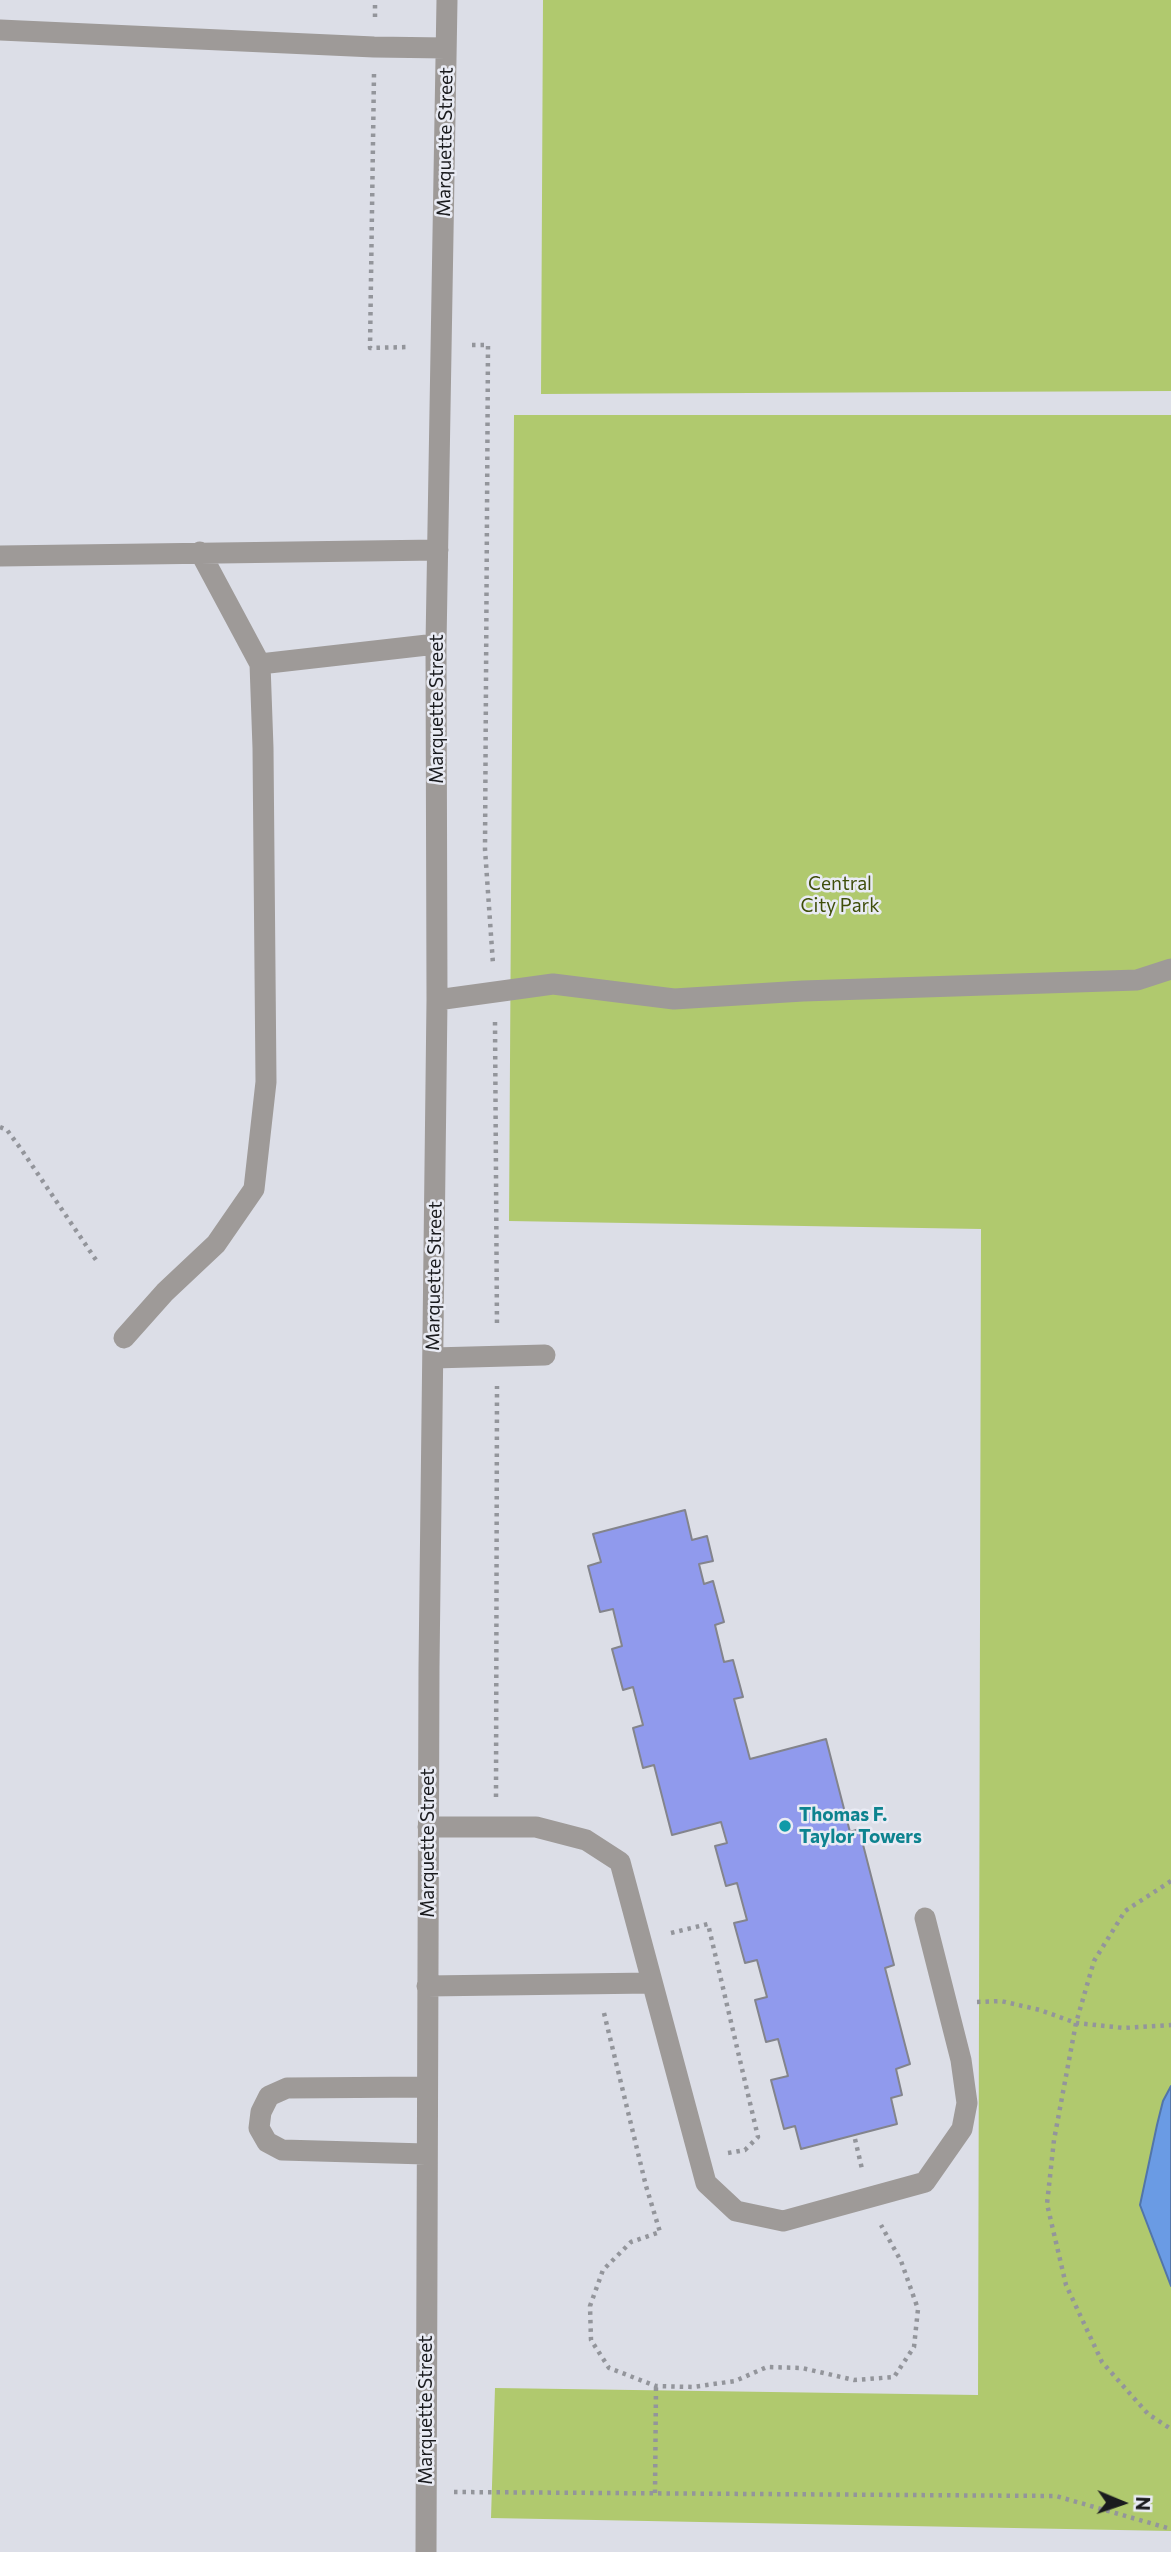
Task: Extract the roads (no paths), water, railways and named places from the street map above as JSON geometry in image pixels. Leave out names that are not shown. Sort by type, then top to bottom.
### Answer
[{"type":"street","name":"Marquette Street","points":[[426,2552],[428,1827],[437,1000],[436,644],[447,0]]},
{"type":"street","points":[[0,30],[446,48]]},
{"type":"street","points":[[0,555],[438,550]]},
{"type":"street","points":[[124,1338],[165,1292],[216,1244],[254,1189],[266,1082],[260,664],[200,552]]},
{"type":"street","points":[[260,664],[436,644]]},
{"type":"street","points":[[437,1000],[553,985],[674,999],[803,991],[1137,980],[1171,969]]},
{"type":"street","points":[[433,1357],[545,1355]]},
{"type":"street","points":[[428,1827],[536,1827],[586,1840],[620,1862],[706,2183],[736,2211],[783,2221],[925,2182],[962,2129],[967,2103],[961,2060],[925,1918]]},
{"type":"street","points":[[427,1986],[652,1983]]},
{"type":"street","points":[[426,2154],[282,2150],[267,2142],[259,2128],[261,2112],[269,2096],[287,2088],[427,2087]]},
{"type":"water","points":[[1171,2086],[1171,2286],[1140,2205],[1163,2101]]},
{"type":"place","name":"Thomas F. Taylor Towers","points":[[785,1826]]},
{"type":"park label","name":"Central City Park","points":[[840,895]]}]
